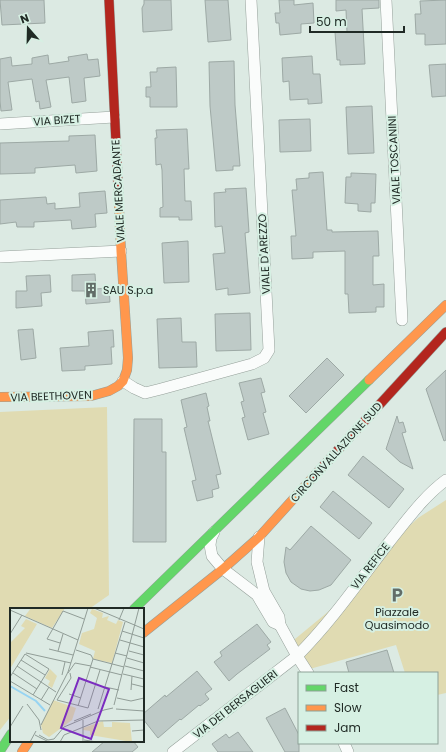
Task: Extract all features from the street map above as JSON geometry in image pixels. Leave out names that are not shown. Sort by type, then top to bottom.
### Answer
[{"type":"main road","name":"VIALE MERCADANTE","points":[[109,0],[121,251],[128,358],[127,370],[123,381]]},
{"type":"main road","points":[[135,608],[446,305]]},
{"type":"main road","name":"CIRCONVALLAZIONE SUD","points":[[144,632],[212,577],[223,570],[259,537],[446,332]]},
{"type":"main road","name":"VIA BEETHOVEN","points":[[0,397],[91,396],[110,391],[123,381]]},
{"type":"main road","points":[[0,752],[10,736]]},
{"type":"main road","points":[[22,752],[28,742]]},
{"type":"street","name":"VIALE D'AREZZO","points":[[123,381],[145,393],[252,364],[264,358],[269,350],[251,0]]},
{"type":"street","name":"VIALE TOSCANINI","points":[[386,0],[402,320]]},
{"type":"street","name":"VIA BIZET","points":[[0,124],[114,117]]},
{"type":"street","points":[[0,257],[121,251]]},
{"type":"street","name":"VIA REFICE","points":[[297,656],[315,637],[404,524],[438,485],[446,480]]},
{"type":"street","points":[[214,531],[210,545],[212,556],[223,570],[257,595],[274,622],[280,624]]},
{"type":"street","points":[[259,537],[257,562],[264,591],[279,617],[280,624],[297,656],[307,672]]},
{"type":"street","name":"VIA DEI BERSAGLIERI","points":[[173,752],[297,656]]},
{"type":"shaded area","points":[[107,407],[109,595],[90,608],[10,608],[10,717],[0,730],[0,412]]},
{"type":"shaded area","name":"Piazzale Quasimodo","points":[[446,500],[446,693],[438,695],[438,672],[405,672],[396,645],[306,670],[289,644],[329,611],[385,549],[418,518]]},
{"type":"building","points":[[0,0],[44,0],[45,23],[2,25]]},
{"type":"building","points":[[144,0],[171,0],[172,30],[143,32],[142,8]]},
{"type":"building","points":[[205,0],[228,0],[231,40],[208,42]]},
{"type":"building","points":[[279,0],[294,0],[294,5],[313,3],[314,23],[301,24],[301,33],[280,35],[279,23],[276,23],[275,13],[280,13]]},
{"type":"building","points":[[336,0],[379,0],[379,8],[362,9],[365,64],[340,65],[340,60],[337,60],[335,32],[347,32],[346,10],[336,11]]},
{"type":"building","points":[[446,0],[446,44],[425,45],[425,34],[416,34],[415,14],[421,14],[420,1]]},
{"type":"building","points":[[87,54],[88,60],[98,59],[100,76],[84,78],[86,101],[72,103],[69,77],[46,80],[51,107],[40,109],[39,101],[36,102],[32,79],[8,82],[12,110],[1,111],[0,59],[11,57],[12,66],[32,64],[32,58],[48,55],[49,64],[69,61],[68,57]]},
{"type":"building","points":[[312,56],[313,74],[320,74],[322,103],[308,104],[308,99],[290,100],[289,81],[283,82],[282,58]]},
{"type":"building","points":[[234,61],[235,105],[240,166],[233,166],[233,170],[216,171],[210,106],[209,62]]},
{"type":"building","points":[[446,64],[446,96],[432,97],[429,65]]},
{"type":"building","points":[[176,67],[177,107],[150,107],[150,97],[146,97],[146,87],[151,87],[150,72],[157,72],[157,68]]},
{"type":"building","points":[[372,106],[374,153],[348,154],[346,107]]},
{"type":"building","points":[[310,119],[311,151],[280,152],[279,120]]},
{"type":"building","points":[[187,129],[189,169],[184,169],[185,201],[191,201],[192,220],[179,220],[179,217],[160,217],[160,208],[163,207],[162,170],[161,164],[156,165],[156,130]]},
{"type":"building","points":[[95,135],[97,171],[76,173],[75,165],[35,168],[35,173],[0,174],[0,143],[69,141],[69,136]]},
{"type":"building","points":[[323,172],[327,230],[332,230],[332,232],[378,231],[379,256],[373,256],[373,285],[384,284],[384,307],[376,307],[376,312],[349,313],[348,294],[345,294],[345,251],[313,252],[313,258],[292,259],[291,236],[296,236],[292,190],[297,190],[296,179],[309,178],[309,173]]},
{"type":"building","points":[[351,173],[376,174],[375,203],[371,203],[371,212],[358,211],[358,204],[345,203],[346,177],[351,177]]},
{"type":"building","points":[[246,188],[249,232],[245,233],[250,293],[228,295],[228,288],[216,290],[213,254],[225,253],[222,226],[215,227],[214,193],[226,192],[225,189]]},
{"type":"building","points":[[105,191],[107,213],[95,214],[96,227],[72,229],[71,220],[34,222],[34,227],[17,227],[16,222],[0,224],[0,200],[46,197],[47,204],[55,203],[55,209],[80,207],[79,193]]},
{"type":"building","points":[[188,241],[189,282],[164,283],[162,243]]},
{"type":"building","name":"SAU S.p.a","points":[[95,274],[96,289],[109,288],[110,302],[86,304],[85,291],[72,291],[72,275]]},
{"type":"building","points":[[50,275],[51,292],[41,293],[42,306],[16,308],[16,291],[27,291],[26,276]]},
{"type":"building","points":[[250,313],[251,350],[216,351],[215,314]]},
{"type":"building","points":[[181,318],[182,342],[196,342],[197,367],[159,368],[157,319]]},
{"type":"building","points":[[33,329],[36,358],[21,360],[18,330]]},
{"type":"building","points":[[113,330],[114,347],[111,347],[112,364],[85,366],[85,370],[62,371],[60,348],[89,346],[88,332]]},
{"type":"building","points":[[327,358],[344,375],[306,413],[289,396]]},
{"type":"building","points":[[446,370],[446,440],[444,441],[426,389]]},
{"type":"building","points":[[261,378],[265,392],[261,393],[266,412],[263,413],[269,434],[248,440],[242,418],[245,417],[241,402],[244,401],[239,383]]},
{"type":"building","points":[[206,393],[209,406],[207,407],[210,421],[208,421],[221,474],[216,475],[219,488],[212,490],[213,497],[197,501],[192,481],[196,480],[184,428],[187,427],[181,400]]},
{"type":"building","points":[[397,416],[399,423],[403,422],[406,432],[402,433],[413,469],[400,462],[386,449]]},
{"type":"building","points":[[134,419],[162,419],[162,452],[166,452],[166,542],[133,542]]},
{"type":"building","points":[[363,456],[404,489],[389,508],[348,475]]},
{"type":"building","points":[[333,491],[372,523],[359,539],[320,507]]},
{"type":"building","points":[[311,526],[351,560],[331,585],[319,590],[310,591],[301,589],[291,582],[286,573],[284,562],[286,547],[290,550]]},
{"type":"building","points":[[257,624],[271,642],[267,645],[270,649],[229,681],[214,662],[222,656],[220,652]]},
{"type":"building","points":[[387,650],[394,672],[349,672],[346,662]]},
{"type":"building","points":[[197,671],[212,689],[205,694],[209,699],[181,720],[180,719],[158,738],[144,720],[144,713],[165,695],[166,697]]},
{"type":"building","points":[[285,708],[298,733],[299,752],[285,752],[266,718]]},
{"type":"building","points":[[238,732],[253,752],[218,752],[212,744],[226,734],[229,738]]},
{"type":"building","points":[[104,742],[134,742],[138,747],[132,752],[92,752]]},
{"type":"traffic: fast","points":[[135,608],[369,380]]},
{"type":"traffic: fast","points":[[0,751],[10,736]]},
{"type":"traffic: slow","points":[[0,397],[91,396],[109,391],[123,381],[127,370],[128,358],[118,184]]},
{"type":"traffic: slow","points":[[369,380],[446,305]]},
{"type":"traffic: slow","points":[[144,632],[223,569],[259,537],[315,475]]},
{"type":"traffic: slow","points":[[22,752],[28,742]]},
{"type":"traffic: jam","points":[[109,0],[118,184]]},
{"type":"traffic: jam","points":[[315,475],[446,332]]},
{"type":"place","name":"SAU S.p.a","points":[[91,290]]},
{"type":"place","name":"Piazzale Quasimodo","points":[[397,595]]}]
